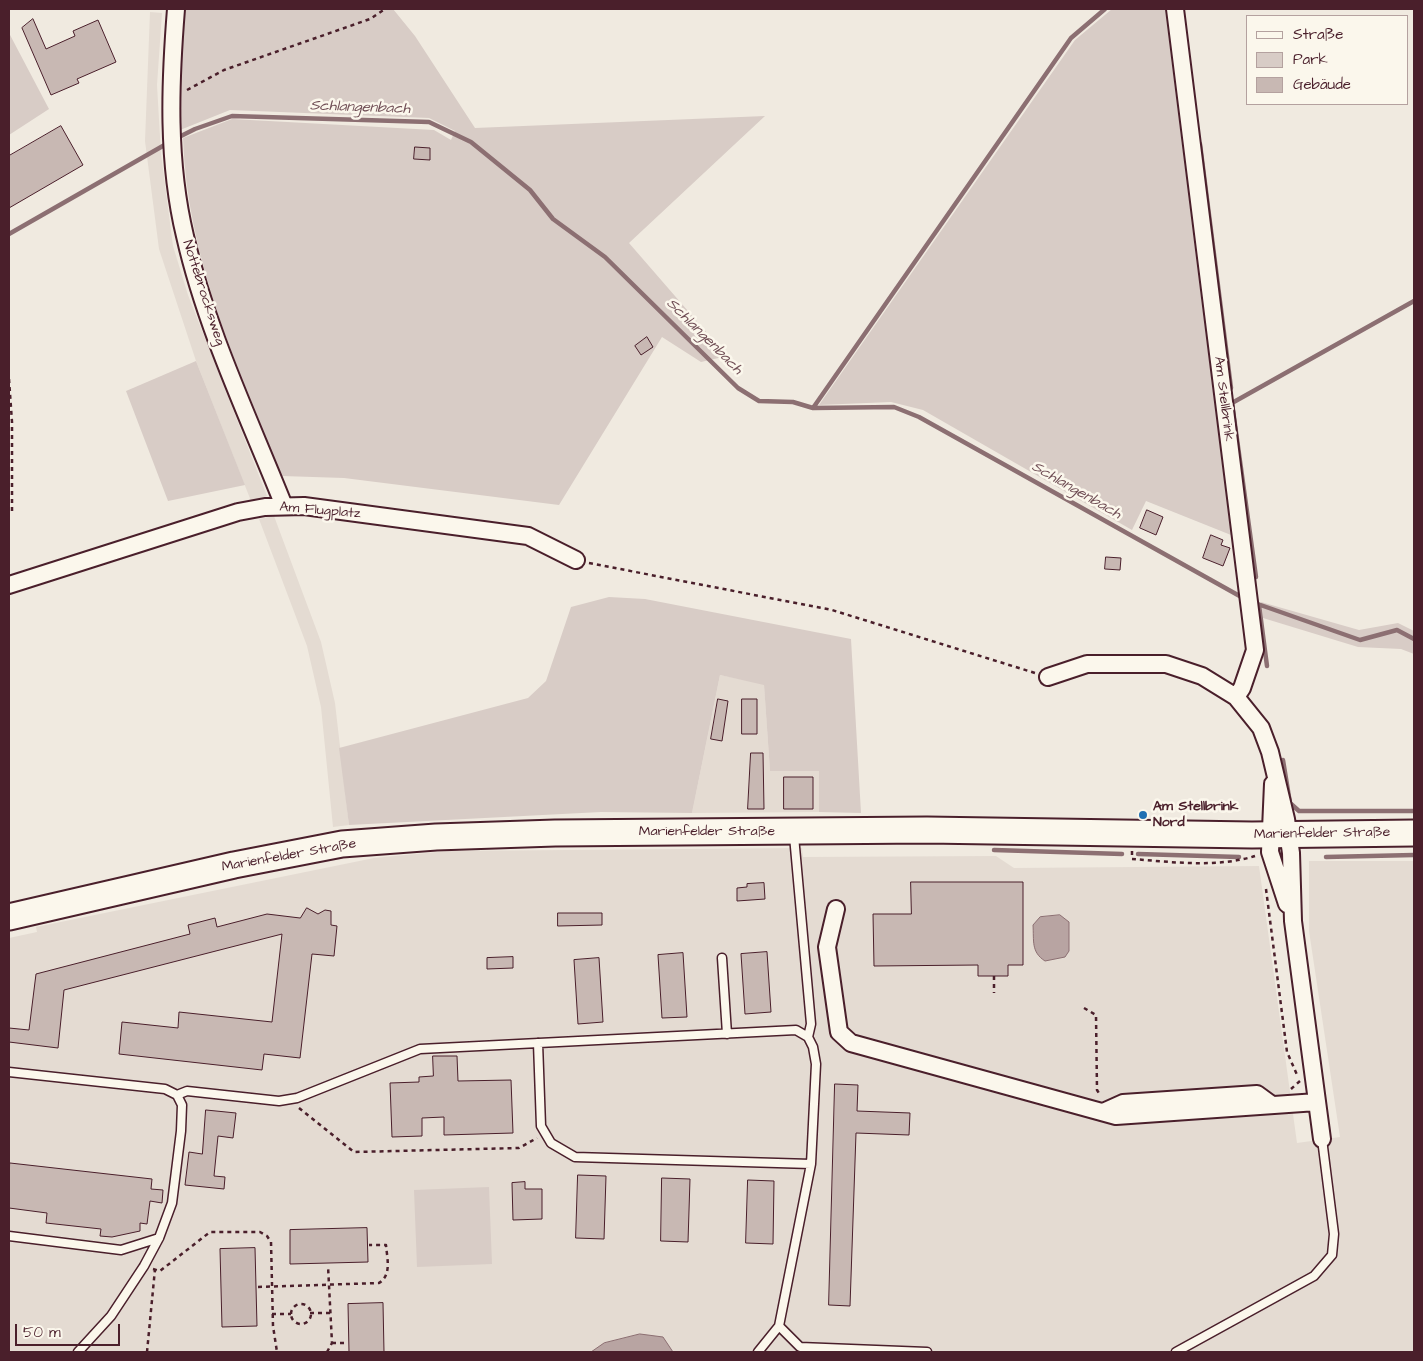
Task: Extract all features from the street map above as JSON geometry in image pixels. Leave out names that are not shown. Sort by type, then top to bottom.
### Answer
[{"type":"main road","name":"Marienfelder Straße","points":[[9,917],[234,865],[342,844],[436,837],[545,833],[928,830],[1132,832],[1267,844],[1414,832]]},
{"type":"street","name":"Nottebrocksweg","points":[[176,9],[171,128],[184,234],[197,282],[284,506]]},
{"type":"street","name":"Am Stellbrink","points":[[1175,9],[1255,650],[1242,688],[1236,697]]},
{"type":"street","name":"Am Flugplatz","points":[[9,585],[238,512],[284,506],[304,506],[528,536],[576,560]]},
{"type":"street","points":[[1048,676],[1086,664],[1166,664],[1202,676],[1236,697],[1261,728],[1270,752],[1274,775],[1267,844],[1293,921],[1313,1103],[1322,1139]]},
{"type":"street","points":[[836,909],[827,947],[839,1032],[851,1043],[1102,1106],[1116,1116],[1313,1103]]},
{"type":"lane","points":[[794,831],[811,1024],[808,1038]]},
{"type":"lane","points":[[722,958],[727,1034]]},
{"type":"lane","points":[[178,1095],[187,1091],[279,1101],[298,1097],[420,1049],[796,1030],[808,1038],[814,1047],[816,1064],[811,1164],[779,1326],[758,1352]]},
{"type":"lane","points":[[538,1043],[541,1126],[551,1143],[575,1157],[811,1164]]},
{"type":"lane","points":[[9,1072],[165,1089],[178,1095],[182,1104],[172,1203],[159,1238],[144,1266],[111,1316],[78,1352]]},
{"type":"lane","points":[[1176,1352],[1314,1276],[1332,1255],[1334,1234],[1322,1139]]},
{"type":"lane","points":[[9,1236],[121,1250],[159,1238]]},
{"type":"lane","points":[[779,1326],[800,1347],[927,1352]]},
{"type":"path","points":[[171,94],[181,92],[224,70],[370,19],[385,9]]},
{"type":"path","points":[[9,379],[12,422],[12,512]]},
{"type":"path","points":[[576,560],[832,610],[1048,676]]},
{"type":"path","points":[[1132,832],[1132,859],[1171,862],[1237,862],[1267,844]]},
{"type":"path","points":[[1260,859],[1267,844]]},
{"type":"path","points":[[1267,884],[1266,891],[1287,1052],[1313,1103]]},
{"type":"path","points":[[994,976],[994,993]]},
{"type":"path","points":[[1084,1008],[1096,1015],[1097,1090],[1102,1106]]},
{"type":"path","points":[[298,1097],[299,1110],[354,1152],[518,1148],[546,1134]]},
{"type":"path","points":[[144,1266],[160,1270],[210,1232],[260,1232],[267,1236],[271,1242],[272,1314],[277,1352]]},
{"type":"path","points":[[258,1287],[379,1283],[388,1274],[386,1245],[369,1245]]},
{"type":"path","points":[[327,1352],[332,1343],[328,1266]]},
{"type":"path","points":[[147,1352],[155,1270]]},
{"type":"path","points":[[302,1304],[306,1306],[310,1313],[307,1321],[299,1324],[292,1319],[291,1314],[294,1306],[302,1304]]},
{"type":"path","points":[[310,1313],[330,1313]]},
{"type":"path","points":[[272,1314],[291,1314]]},
{"type":"path","points":[[332,1343],[346,1343]]},
{"type":"shaded area","points":[[150,12],[162,13],[157,85],[161,154],[173,246],[188,295],[267,496],[251,501],[196,361],[159,249],[145,141]]},
{"type":"shaded area","points":[[274,516],[321,642],[335,703],[349,825],[333,827],[321,707],[307,646],[259,519]]},
{"type":"shaded area","points":[[720,675],[764,684],[770,771],[819,771],[819,812],[692,813]]},
{"type":"shaded area","points":[[802,848],[803,857],[996,856],[1014,868],[1259,866],[1297,1143],[1340,1137],[1309,931],[1309,861],[1414,861],[1414,1352],[9,1352],[9,938],[37,932],[36,927],[374,858],[448,851]]},
{"type":"shaded area","points":[[1060,915],[1069,922],[1069,951],[1065,957],[1045,961],[1035,950],[1033,925],[1040,917]]},
{"type":"shaded area","points":[[640,1334],[663,1337],[673,1352],[591,1352],[604,1343]]},
{"type":"green space","points":[[183,9],[393,9],[415,36],[475,128],[765,116],[629,243],[727,356],[701,362],[662,337],[559,505],[344,478],[282,476],[232,353],[204,269],[187,183],[183,138],[232,119],[434,130],[451,140],[455,131],[429,118],[230,110],[180,130],[178,68]]},
{"type":"green space","points":[[1112,9],[1165,9],[1231,535],[1146,501],[1132,530],[923,410],[891,402],[819,405],[1075,40]]},
{"type":"green space","points":[[9,33],[49,109],[9,135]]},
{"type":"green space","points":[[196,361],[245,485],[168,501],[126,391]]},
{"type":"green space","points":[[609,597],[645,599],[851,639],[861,813],[819,812],[819,771],[770,771],[764,685],[720,675],[692,813],[601,812],[349,825],[339,748],[528,698],[546,681],[571,607]]},
{"type":"green space","points":[[1261,602],[1359,630],[1398,623],[1414,631],[1414,654],[1401,649],[1358,647],[1263,618]]},
{"type":"green space","points":[[489,1187],[492,1264],[417,1267],[414,1190]]},
{"type":"building","points":[[33,19],[46,49],[75,36],[73,31],[98,20],[116,62],[77,79],[79,83],[51,95],[22,28]]},
{"type":"building","points":[[61,126],[83,165],[9,208],[9,156]]},
{"type":"building","points":[[415,147],[430,148],[430,160],[414,159]]},
{"type":"building","points":[[647,337],[653,347],[641,355],[635,346]]},
{"type":"building","points":[[1147,510],[1163,517],[1156,535],[1140,528]]},
{"type":"building","points":[[1211,535],[1223,540],[1221,545],[1230,548],[1223,566],[1203,558]]},
{"type":"building","points":[[1106,557],[1121,558],[1120,570],[1105,569]]},
{"type":"building","points":[[718,699],[728,701],[722,741],[711,739]]},
{"type":"building","points":[[742,699],[757,699],[757,734],[742,734]]},
{"type":"building","points":[[751,753],[763,753],[764,809],[748,809]]},
{"type":"building","points":[[784,777],[813,777],[813,809],[784,809]]},
{"type":"building","points":[[911,882],[1023,882],[1023,965],[1008,965],[1008,976],[978,976],[978,965],[874,966],[873,914],[911,914]]},
{"type":"building","points":[[764,883],[765,899],[737,901],[737,888],[747,887],[747,884]]},
{"type":"building","points":[[307,908],[318,914],[325,910],[331,911],[331,925],[337,926],[334,956],[312,954],[300,1058],[264,1054],[262,1070],[119,1054],[122,1022],[178,1028],[179,1012],[272,1022],[282,934],[64,990],[58,1048],[9,1042],[9,1028],[29,1030],[36,974],[190,934],[188,925],[215,918],[217,927],[267,914],[300,918]]},
{"type":"building","points":[[558,913],[602,913],[602,925],[558,926]]},
{"type":"building","points":[[767,952],[771,1012],[745,1014],[741,954]]},
{"type":"building","points":[[683,953],[687,1017],[662,1018],[658,955]]},
{"type":"building","points":[[513,957],[513,968],[487,969],[487,958]]},
{"type":"building","points":[[599,958],[603,1022],[578,1024],[574,960]]},
{"type":"building","points":[[433,1056],[457,1056],[458,1081],[511,1080],[513,1133],[444,1135],[444,1117],[422,1118],[422,1136],[392,1137],[390,1083],[419,1082],[419,1077],[433,1076]]},
{"type":"building","points":[[835,1084],[858,1085],[857,1111],[910,1113],[909,1135],[856,1133],[850,1306],[829,1305]]},
{"type":"building","points":[[206,1110],[236,1113],[233,1138],[218,1136],[214,1176],[225,1177],[224,1189],[185,1185],[189,1152],[202,1154]]},
{"type":"building","points":[[10,1163],[152,1179],[151,1189],[163,1190],[162,1203],[150,1201],[147,1224],[140,1223],[140,1231],[112,1237],[100,1236],[101,1229],[46,1223],[47,1213],[9,1208]]},
{"type":"building","points":[[578,1175],[606,1176],[604,1239],[576,1238]]},
{"type":"building","points":[[662,1178],[690,1179],[688,1242],[661,1241]]},
{"type":"building","points":[[748,1180],[774,1181],[773,1244],[746,1243]]},
{"type":"building","points":[[525,1182],[525,1189],[542,1189],[542,1219],[513,1220],[512,1183]]},
{"type":"building","points":[[367,1228],[368,1262],[290,1264],[290,1230]]},
{"type":"building","points":[[255,1248],[257,1326],[222,1327],[220,1249]]},
{"type":"building","points":[[383,1303],[384,1352],[349,1352],[348,1304]]},
{"type":"waterway","points":[[813,408],[1071,38],[1105,9]]},
{"type":"waterway","name":"Schlangenbach","points":[[175,139],[195,129],[232,116],[429,122],[471,142],[530,190],[553,219],[605,257],[738,388],[759,401],[793,402],[813,408],[894,407],[919,417],[1245,599]]},
{"type":"waterway","name":"Schlangenbach","points":[[9,234],[168,143]]},
{"type":"waterway","points":[[1200,144],[1231,388]]},
{"type":"waterway","points":[[1256,577],[1232,403],[1414,301]]},
{"type":"waterway","name":"Schlangenbach","points":[[1252,602],[1360,640],[1397,630],[1414,639]]},
{"type":"waterway","points":[[1259,605],[1267,666]]},
{"type":"waterway","points":[[1283,760],[1290,803],[1299,811],[1414,811]]},
{"type":"waterway","points":[[994,850],[1122,854]]},
{"type":"waterway","points":[[1138,854],[1239,857]]},
{"type":"waterway","points":[[1326,857],[1414,855]]},
{"type":"place","name":"Am Stellbrink Nord","points":[[1143,815]]}]
